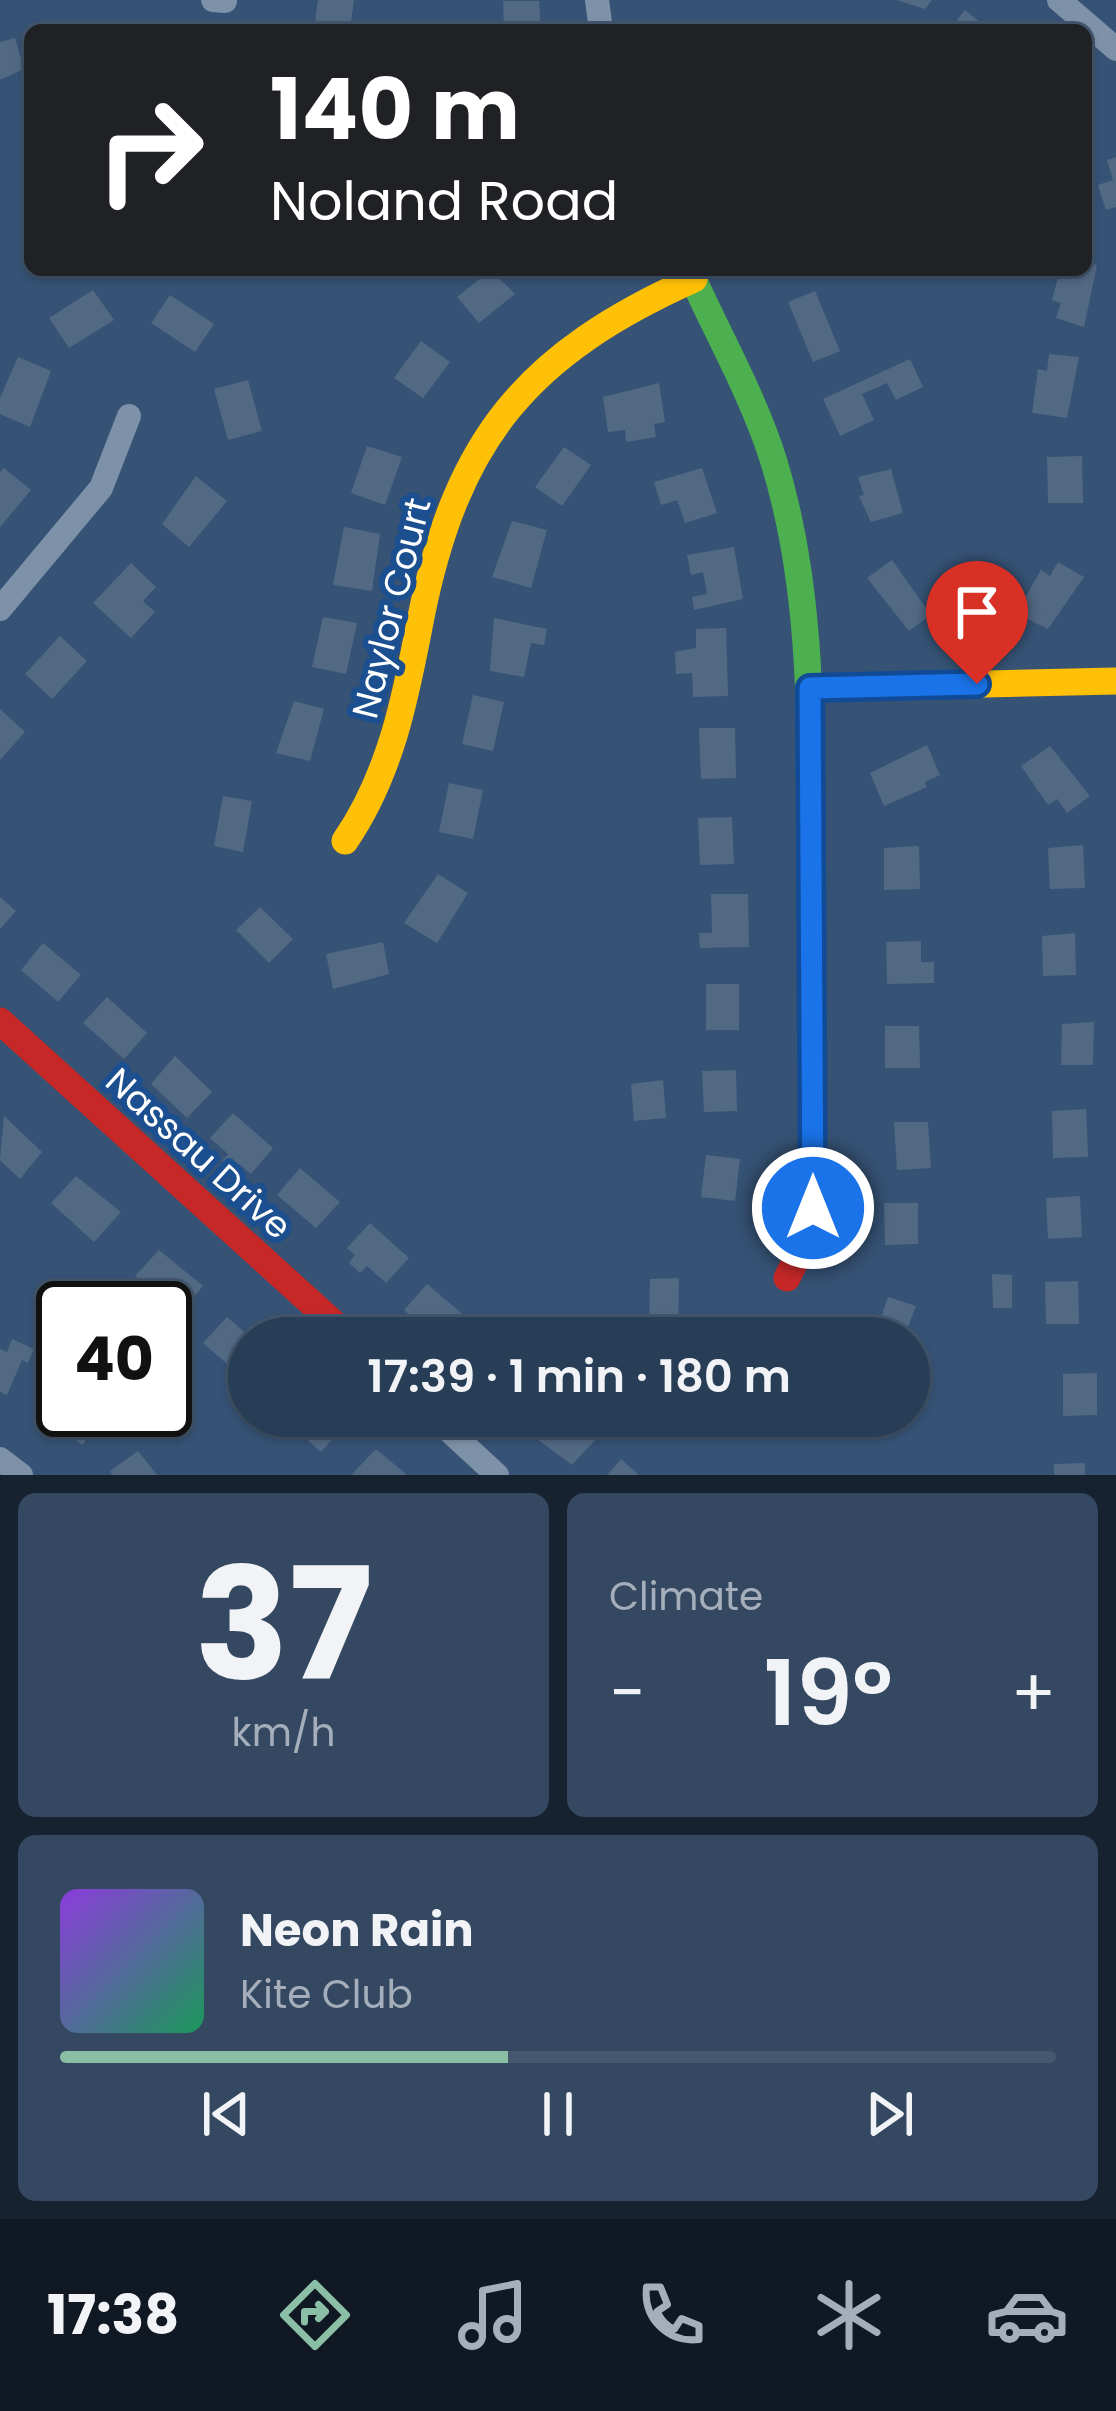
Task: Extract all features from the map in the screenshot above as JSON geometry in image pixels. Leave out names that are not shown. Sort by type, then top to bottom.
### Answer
[{"type":"street","points":[[213,0],[226,2]]},
{"type":"street","points":[[1059,0],[1087,24]]},
{"type":"street","points":[[1092,28],[1116,49]]},
{"type":"street","name":"Naylor Court","points":[[345,841],[387,770],[441,532],[459,482],[496,424],[564,351],[688,276]]},
{"type":"street","points":[[693,276],[774,461],[802,597],[810,688],[813,1208],[808,1236],[787,1278]]},
{"type":"street","points":[[0,609],[84,514],[118,453],[129,416]]},
{"type":"street","points":[[810,688],[1116,681]]},
{"type":"street","name":"Nassau Drive","points":[[0,1021],[327,1317]]},
{"type":"street","points":[[456,1437],[497,1475]]},
{"type":"street","points":[[0,1459],[22,1475]]},
{"type":"building","points":[[318,0],[354,0],[351,24],[315,24]]},
{"type":"building","points":[[896,0],[932,0],[925,9]]},
{"type":"building","points":[[503,1],[539,1],[541,24],[504,24]]},
{"type":"building","points":[[965,10],[982,24],[954,24]]},
{"type":"building","points":[[15,38],[24,69],[0,80],[0,42]]},
{"type":"building","points":[[1116,157],[1116,207],[1106,210],[1098,185],[1113,180],[1107,160]]},
{"type":"building","points":[[1092,264],[1097,265],[1084,327],[1056,318],[1061,303],[1052,300],[1058,276],[1092,276]]},
{"type":"building","points":[[483,276],[497,276],[515,294],[479,323],[457,297]]},
{"type":"building","points":[[93,290],[114,320],[69,348],[49,318]]},
{"type":"building","points":[[815,291],[840,351],[813,362],[788,302]]},
{"type":"building","points":[[170,295],[214,324],[195,352],[151,323]]},
{"type":"building","points":[[421,341],[450,362],[423,398],[394,378]]},
{"type":"building","points":[[1049,354],[1079,357],[1067,418],[1032,413],[1038,369],[1047,371]]},
{"type":"building","points":[[18,357],[51,371],[30,427],[0,414],[0,398]]},
{"type":"building","points":[[910,359],[923,387],[896,400],[887,383],[862,394],[874,420],[840,436],[823,399]]},
{"type":"building","points":[[248,380],[262,431],[228,440],[214,389]]},
{"type":"building","points":[[659,383],[665,422],[654,424],[656,437],[626,442],[625,430],[608,432],[603,397]]},
{"type":"building","points":[[367,446],[402,457],[385,505],[351,493]]},
{"type":"building","points":[[564,447],[591,465],[562,506],[535,487]]},
{"type":"building","points":[[1082,456],[1083,503],[1048,503],[1047,457]]},
{"type":"building","points":[[4,468],[31,490],[0,527],[0,472]]},
{"type":"building","points":[[702,468],[717,513],[685,523],[677,500],[661,505],[654,482]]},
{"type":"building","points":[[891,469],[903,513],[871,522],[859,496],[864,495],[858,477]]},
{"type":"building","points":[[196,476],[227,501],[189,547],[162,524]]},
{"type":"building","points":[[512,521],[547,530],[531,588],[492,577]]},
{"type":"building","points":[[344,527],[380,534],[372,591],[333,585]]},
{"type":"building","points":[[734,547],[743,599],[694,610],[692,597],[707,594],[703,572],[691,575],[687,555]]},
{"type":"building","points":[[892,560],[931,615],[909,631],[867,578]]},
{"type":"building","points":[[1058,562],[1084,577],[1048,629],[1004,608],[1013,594],[1023,601],[1041,570],[1050,576]]},
{"type":"building","points":[[131,563],[156,587],[143,601],[155,612],[131,638],[93,603]]},
{"type":"building","points":[[323,617],[357,623],[346,674],[312,667]]},
{"type":"building","points":[[494,618],[547,629],[544,645],[531,643],[524,677],[490,671]]},
{"type":"building","points":[[726,628],[728,696],[693,697],[692,673],[676,674],[675,652],[696,648],[696,629]]},
{"type":"building","points":[[60,636],[87,661],[52,699],[25,674]]},
{"type":"building","points":[[473,695],[504,702],[493,751],[462,744]]},
{"type":"building","points":[[294,701],[324,709],[310,761],[276,753]]},
{"type":"building","points":[[0,709],[25,732],[0,760]]},
{"type":"building","points":[[699,728],[735,728],[736,778],[701,779]]},
{"type":"building","points":[[927,745],[940,775],[925,782],[927,787],[884,806],[870,773]]},
{"type":"building","points":[[1050,746],[1090,796],[1067,813],[1057,799],[1048,805],[1021,766]]},
{"type":"building","points":[[449,783],[483,790],[473,839],[439,832]]},
{"type":"building","points":[[223,796],[252,801],[243,852],[214,846]]},
{"type":"building","points":[[732,817],[734,864],[700,865],[698,818]]},
{"type":"building","points":[[1083,845],[1085,888],[1050,889],[1048,848]]},
{"type":"building","points":[[919,846],[920,889],[884,890],[884,848]]},
{"type":"building","points":[[438,874],[468,893],[437,943],[404,923]]},
{"type":"building","points":[[711,894],[748,894],[749,947],[700,948],[699,933],[712,933]]},
{"type":"building","points":[[0,897],[16,911],[0,929]]},
{"type":"building","points":[[260,907],[293,939],[269,963],[236,930]]},
{"type":"building","points":[[1075,933],[1076,975],[1043,976],[1042,936]]},
{"type":"building","points":[[921,941],[921,962],[934,962],[934,983],[887,984],[886,942]]},
{"type":"building","points":[[383,942],[389,974],[333,989],[326,954]]},
{"type":"building","points":[[43,943],[81,975],[58,1002],[21,970]]},
{"type":"building","points":[[706,984],[739,984],[739,1030],[706,1030]]},
{"type":"building","points":[[107,997],[147,1033],[124,1059],[83,1023]]},
{"type":"building","points":[[1094,1022],[1093,1065],[1061,1065],[1062,1024]]},
{"type":"building","points":[[885,1026],[919,1026],[920,1068],[885,1068]]},
{"type":"building","points":[[175,1056],[212,1092],[187,1118],[151,1084]]},
{"type":"building","points":[[736,1070],[737,1111],[704,1112],[702,1071]]},
{"type":"building","points":[[663,1080],[666,1118],[634,1121],[631,1084]]},
{"type":"building","points":[[1086,1109],[1088,1157],[1053,1158],[1052,1111]]},
{"type":"building","points":[[233,1113],[273,1148],[251,1174],[239,1164],[234,1171],[222,1161],[228,1154],[210,1138]]},
{"type":"building","points":[[4,1116],[42,1152],[20,1179],[0,1160]]},
{"type":"building","points":[[894,1122],[928,1122],[931,1168],[897,1170]]},
{"type":"building","points":[[706,1155],[740,1159],[735,1201],[701,1197]]},
{"type":"building","points":[[300,1168],[340,1202],[316,1228],[277,1195]]},
{"type":"building","points":[[76,1176],[121,1212],[94,1242],[51,1203]]},
{"type":"building","points":[[1080,1196],[1082,1237],[1048,1239],[1046,1198]]},
{"type":"building","points":[[884,1203],[918,1203],[918,1244],[885,1245]]},
{"type":"building","points":[[370,1223],[409,1258],[386,1283],[367,1266],[360,1273],[349,1263],[355,1255],[347,1248]]},
{"type":"building","points":[[159,1250],[203,1286],[192,1299],[192,1281],[141,1281],[135,1276]]},
{"type":"building","points":[[992,1274],[1012,1275],[1012,1308],[993,1308]]},
{"type":"building","points":[[679,1278],[678,1317],[649,1317],[650,1279]]},
{"type":"building","points":[[1078,1281],[1079,1324],[1046,1324],[1045,1282]]},
{"type":"building","points":[[427,1284],[466,1317],[412,1317],[404,1310]]},
{"type":"building","points":[[888,1297],[916,1306],[912,1317],[881,1317]]},
{"type":"building","points":[[227,1317],[228,1318],[228,1365],[203,1343]]},
{"type":"building","points":[[12,1339],[34,1349],[28,1363],[22,1360],[7,1395],[0,1392],[0,1349],[7,1352]]},
{"type":"building","points":[[1097,1373],[1097,1415],[1063,1416],[1063,1374]]},
{"type":"building","points":[[304,1437],[334,1437],[321,1452]]},
{"type":"building","points":[[534,1437],[594,1437],[572,1465]]},
{"type":"building","points":[[376,1449],[407,1475],[351,1475]]},
{"type":"building","points":[[138,1451],[157,1475],[112,1475],[110,1471]]},
{"type":"building","points":[[621,1459],[639,1475],[607,1475]]},
{"type":"building","points":[[1085,1463],[1085,1475],[1054,1475],[1054,1464]]},
{"type":"traffic: fast","points":[[692,276],[756,413],[774,462],[797,560],[807,660],[811,862]]},
{"type":"traffic: slow","points":[[345,841],[385,762],[436,554],[455,499],[479,451],[508,409],[586,338],[694,279]]},
{"type":"traffic: slow","points":[[810,688],[1116,681]]},
{"type":"traffic: jam","points":[[787,1278],[808,1236],[813,1207],[811,862]]},
{"type":"traffic: jam","points":[[0,1021],[327,1317]]},
{"type":"route","points":[[813,1208],[810,688],[977,684]]}]
